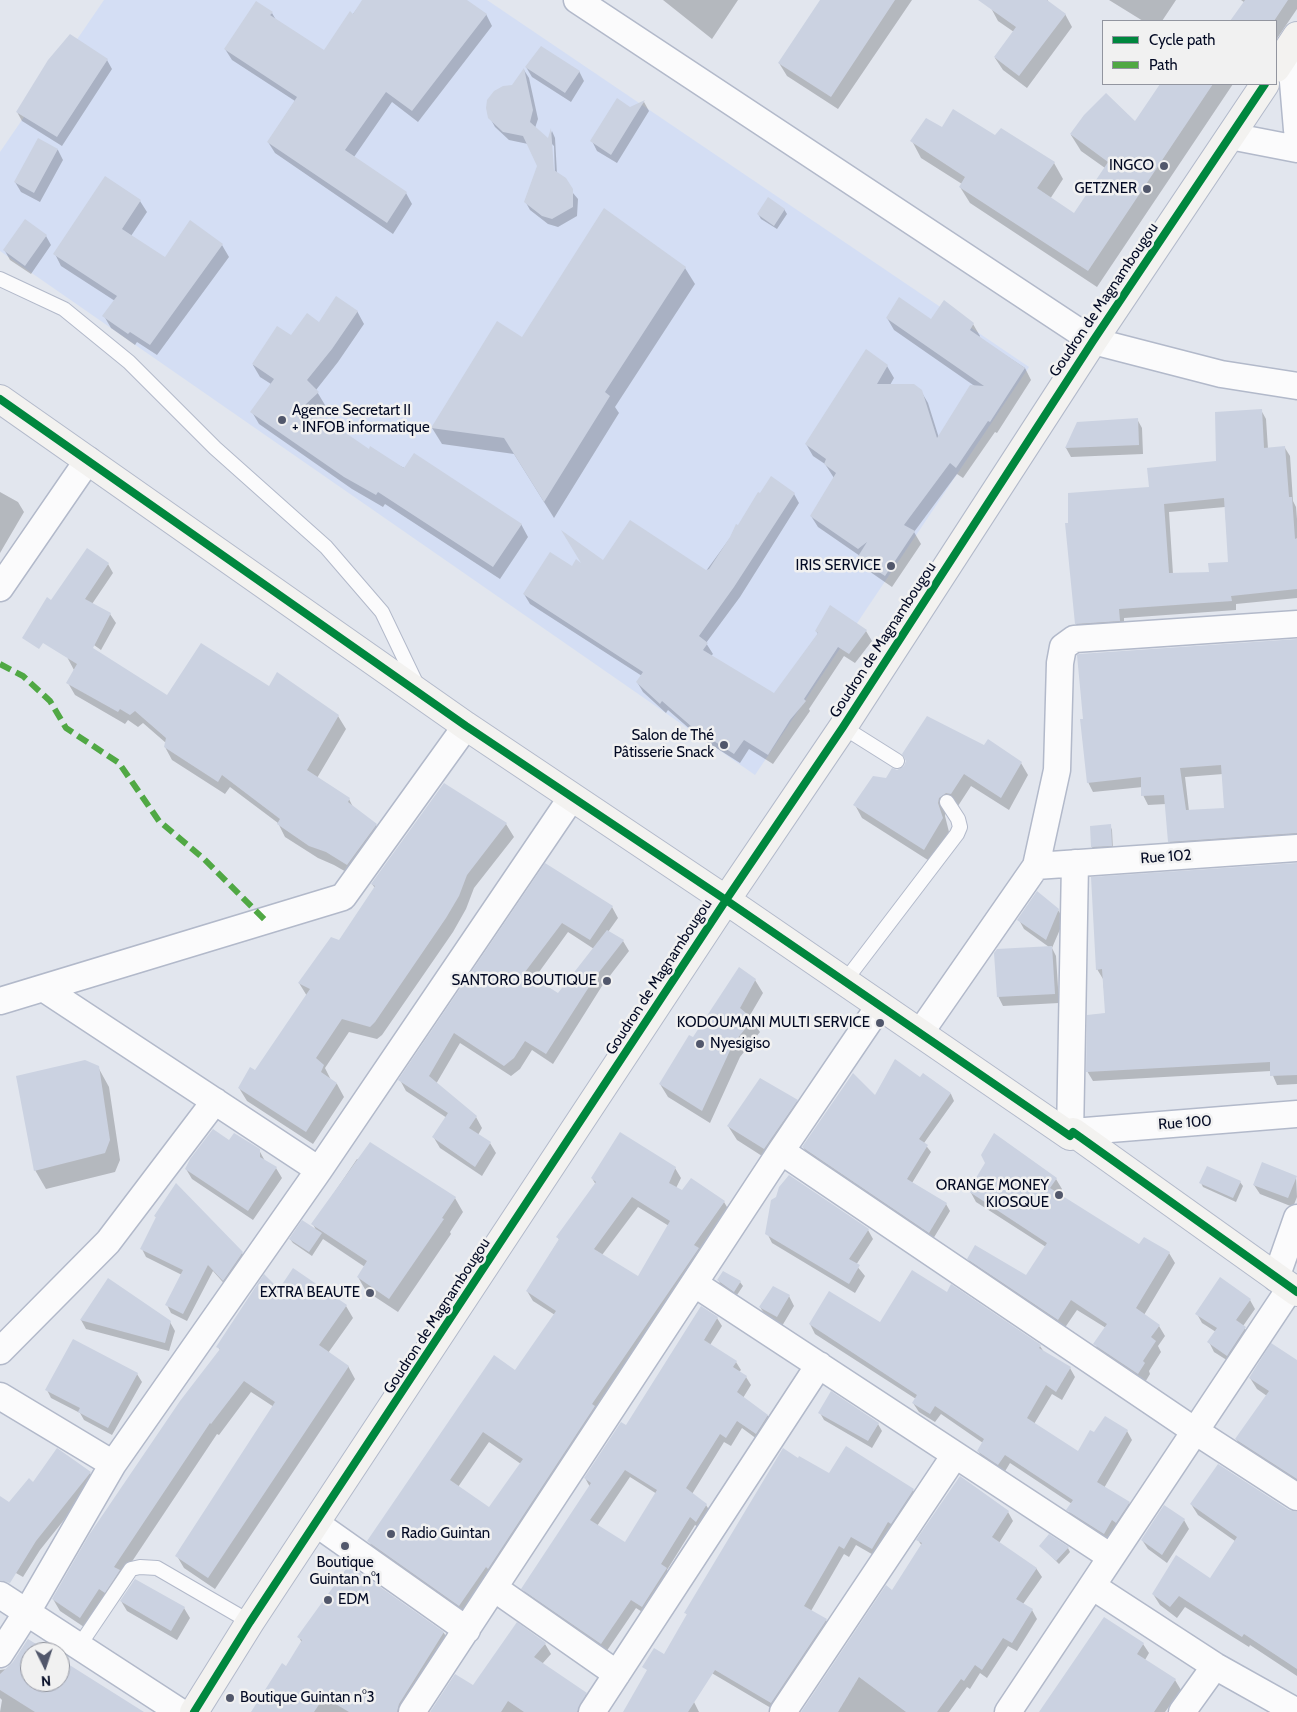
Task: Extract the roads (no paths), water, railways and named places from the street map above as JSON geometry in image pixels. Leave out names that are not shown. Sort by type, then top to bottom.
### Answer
[{"type":"street","points":[[577,0],[1093,341],[1221,374],[1297,386]]},
{"type":"street","points":[[1288,50],[1297,130]]},
{"type":"street","name":"Goudron de Magnambougou","points":[[194,1712],[250,1622],[317,1524],[726,900],[843,727],[1093,341],[1264,85]]},
{"type":"street","points":[[1230,136],[1297,149]]},
{"type":"street","points":[[0,399],[466,726],[1072,1134],[1288,1286]]},
{"type":"street","points":[[0,588],[88,460]]},
{"type":"street","points":[[920,1033],[1036,866],[1057,770],[1060,663],[1063,647],[1074,639],[1297,624]]},
{"type":"street","points":[[0,1001],[343,897],[466,726]]},
{"type":"street","points":[[0,1654],[27,1612],[113,1464],[319,1170],[572,796]]},
{"type":"street","name":"Rue 102","points":[[1036,866],[1297,848]]},
{"type":"street","points":[[1072,1134],[1075,863]]},
{"type":"street","points":[[43,988],[319,1170]]},
{"type":"street","points":[[412,1712],[880,1005]]},
{"type":"street","points":[[0,1351],[108,1242],[215,1101]]},
{"type":"street","name":"Rue 100","points":[[1072,1134],[1297,1114]]},
{"type":"street","points":[[781,1152],[1195,1431],[1297,1497]]},
{"type":"street","points":[[1008,1712],[1195,1431],[1288,1286],[1297,1218]]},
{"type":"street","points":[[695,1284],[1111,1557]]},
{"type":"street","points":[[595,1711],[617,1674],[819,1365]]},
{"type":"street","points":[[0,1396],[113,1464]]},
{"type":"street","points":[[783,1712],[955,1455]]},
{"type":"street","points":[[317,1524],[467,1630]]},
{"type":"street","points":[[1092,1586],[1271,1703],[1297,1712]]},
{"type":"street","points":[[494,1588],[617,1674]]},
{"type":"street","points":[[0,1595],[180,1712]]},
{"type":"street","points":[[1182,1712],[1215,1666]]},
{"type":"lane","points":[[0,279],[64,309],[129,362],[215,448],[326,547],[382,612],[421,694]]},
{"type":"lane","points":[[843,727],[897,761]]},
{"type":"lane","points":[[845,981],[957,834],[960,827],[958,819],[947,802]]},
{"type":"lane","points":[[79,1646],[131,1568],[157,1568],[250,1622]]},
{"type":"place","name":"INGCO","points":[[1164,166]]},
{"type":"place","name":"GETZNER","points":[[1147,189]]},
{"type":"place","name":"Agence Secretart II + INFOB informatique","points":[[282,420]]},
{"type":"place","name":"IRIS SERVICE","points":[[891,566]]},
{"type":"place","name":"Salon de Thé Pâtisserie Snack","points":[[724,745]]},
{"type":"place","name":"SANTORO BOUTIQUE","points":[[607,981]]},
{"type":"place","name":"KODOUMANI MULTI SERVICE","points":[[880,1023]]},
{"type":"place","name":"Nyesigiso","points":[[700,1044]]},
{"type":"place","name":"ORANGE MONEY KIOSQUE","points":[[1059,1195]]},
{"type":"place","name":"EXTRA BEAUTE","points":[[370,1293]]},
{"type":"place","name":"Radio Guintan","points":[[391,1534]]},
{"type":"place","name":"Boutique Guintan n°1","points":[[345,1546]]},
{"type":"place","name":"EDM","points":[[328,1600]]},
{"type":"place","name":"Boutique Guintan n°3","points":[[230,1698]]}]
